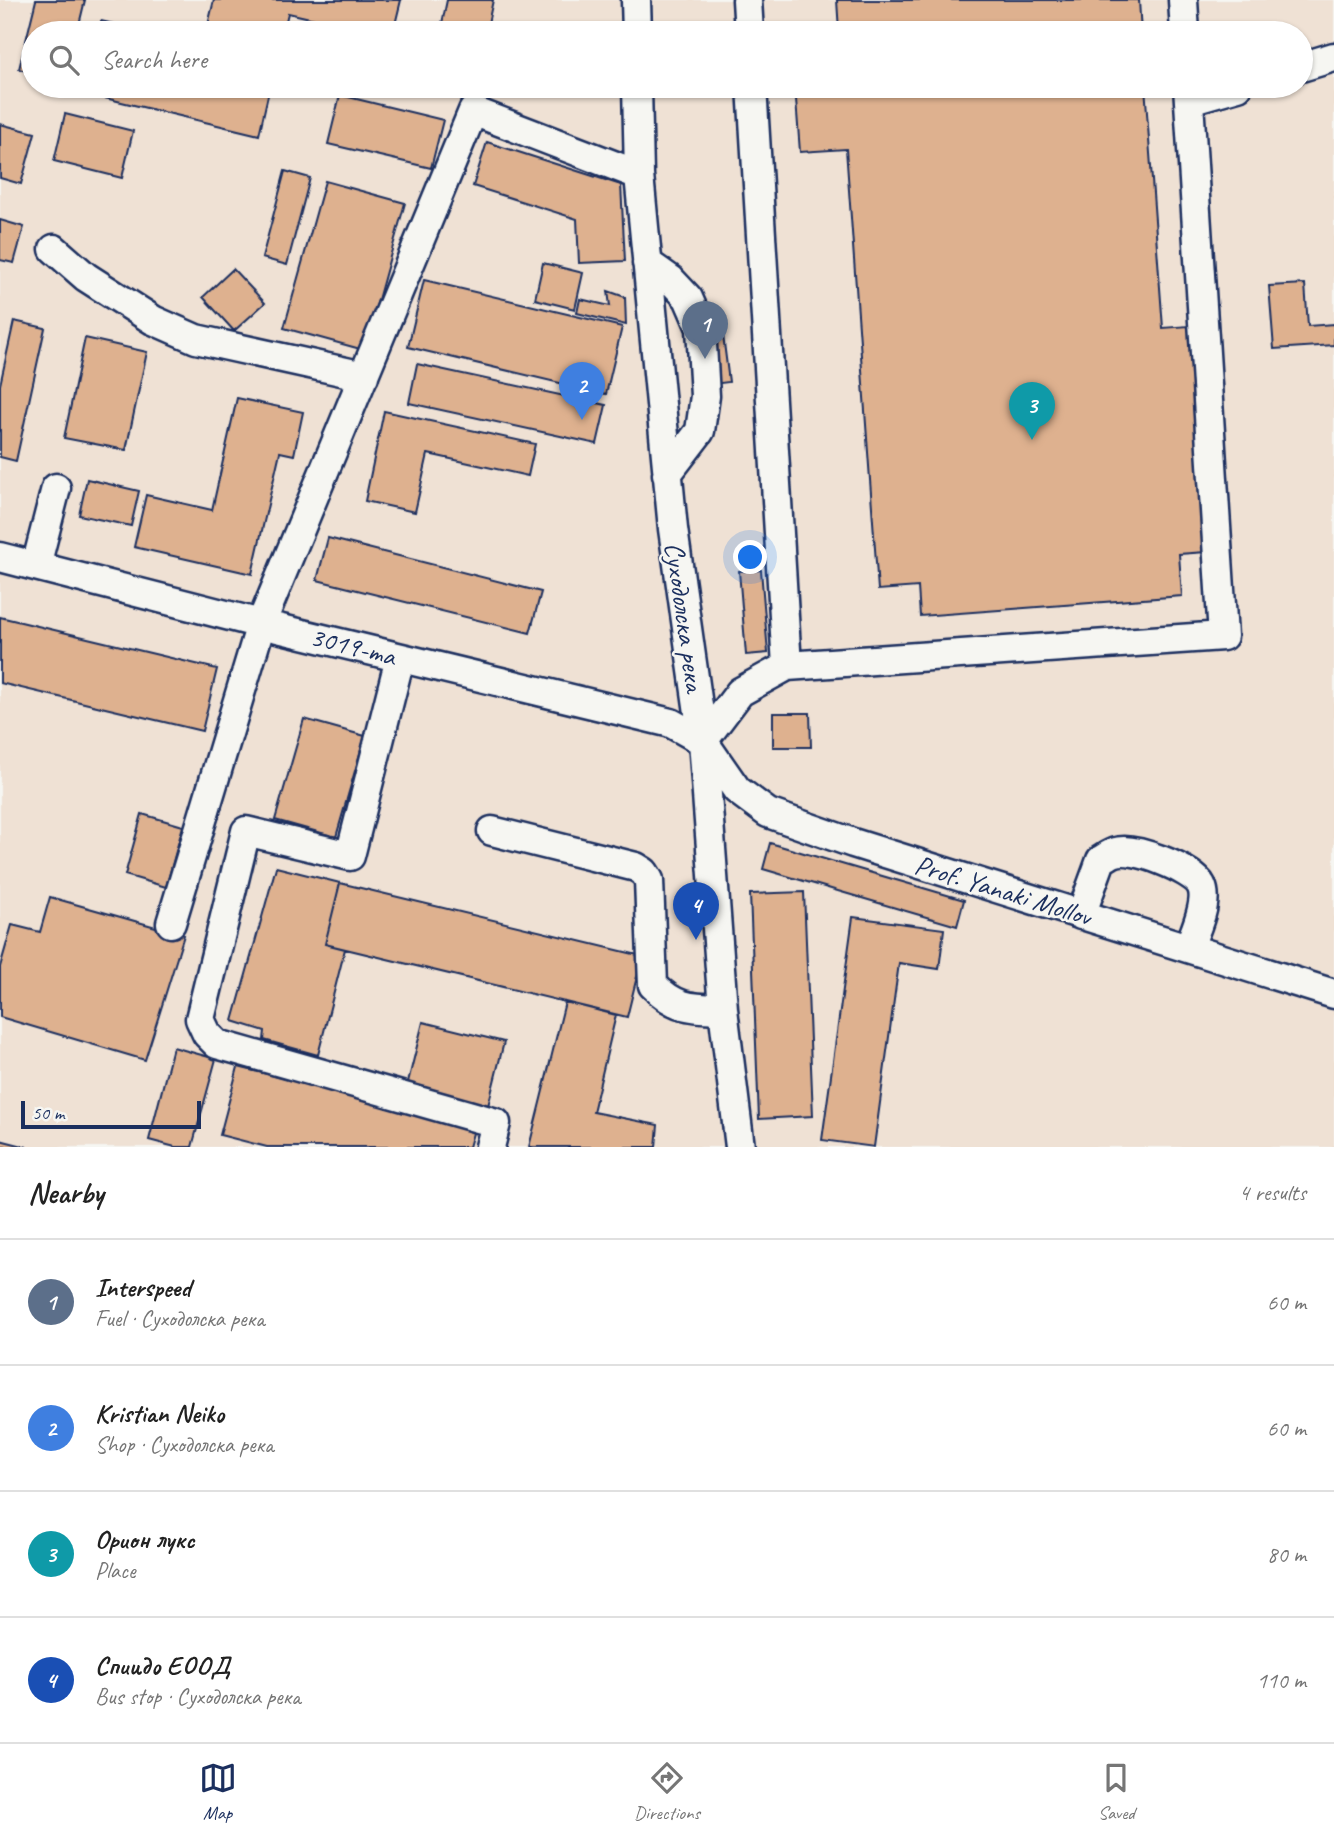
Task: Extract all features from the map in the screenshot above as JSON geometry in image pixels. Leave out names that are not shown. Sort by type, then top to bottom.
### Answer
[{"type":"street","points":[[636,0],[637,21]]},
{"type":"street","points":[[747,0],[748,21]]},
{"type":"street","points":[[1183,0],[1184,21]]},
{"type":"street","points":[[1313,64],[1334,58]]},
{"type":"street","name":"Суходолска река","points":[[637,98],[639,175],[667,474],[703,741],[723,1009],[740,1147]]},
{"type":"street","points":[[753,98],[787,666]]},
{"type":"street","points":[[703,741],[740,692],[787,666],[1223,636],[1189,98]]},
{"type":"street","points":[[171,923],[261,624],[473,111],[639,175]]},
{"type":"street","points":[[54,250],[86,278],[153,320],[196,339],[364,376]]},
{"type":"street","points":[[647,263],[671,280],[688,298],[701,327],[705,396],[700,431],[667,474]]},
{"type":"street","points":[[36,566],[56,488]]},
{"type":"street","name":"3019-та","points":[[0,557],[261,624],[671,723],[703,741]]},
{"type":"street","points":[[400,658],[350,856],[246,831],[200,1019],[207,1034],[217,1044],[496,1123],[490,1147]]},
{"type":"street","name":"Prof. Yanaki Mollov","points":[[703,741],[737,790],[768,813],[853,843],[1334,994]]},
{"type":"street","points":[[492,831],[636,867],[644,872],[649,880],[653,985],[667,999],[688,1008],[723,1009]]},
{"type":"street","points":[[1081,915],[1101,860],[1117,851],[1137,852],[1190,873],[1201,885],[1204,901],[1189,948]]},
{"type":"shaded area","points":[[0,0],[1334,0],[1334,1147],[0,1147]]},
{"type":"building","points":[[36,0],[85,0],[80,21],[31,21]]},
{"type":"building","points":[[214,0],[401,0],[396,21],[323,21],[288,13],[286,21],[209,21]]},
{"type":"building","points":[[447,0],[493,0],[489,21],[443,21]]},
{"type":"building","points":[[837,0],[1139,0],[1140,21],[838,21]]},
{"type":"building","points":[[105,98],[267,98],[259,135]]},
{"type":"building","points":[[339,98],[352,98],[443,120],[431,168],[328,144]]},
{"type":"building","points":[[796,98],[1146,98],[1163,328],[1189,326],[1206,552],[1179,554],[1182,596],[920,616],[918,587],[878,590],[846,149],[800,152]]},
{"type":"building","points":[[65,114],[133,131],[122,178],[54,161]]},
{"type":"building","points":[[0,124],[35,133],[21,184],[0,178]]},
{"type":"building","points":[[487,142],[621,185],[625,261],[579,263],[577,219],[473,186]]},
{"type":"building","points":[[285,171],[310,178],[287,265],[262,258]]},
{"type":"building","points":[[325,181],[405,203],[364,350],[284,328]]},
{"type":"building","points":[[0,220],[24,227],[14,263],[0,260]]},
{"type":"building","points":[[543,263],[583,273],[575,309],[535,299]]},
{"type":"building","points":[[233,269],[265,303],[234,331],[203,297]]},
{"type":"building","points":[[424,280],[622,327],[606,394],[408,347]]},
{"type":"building","points":[[1305,284],[1308,326],[1334,324],[1334,345],[1274,349],[1269,286]]},
{"type":"building","points":[[608,291],[625,297],[626,325],[577,313],[580,299],[610,306]]},
{"type":"building","points":[[14,321],[45,328],[16,461],[0,457],[0,385]]},
{"type":"building","points":[[723,335],[729,382],[697,386],[692,338]]},
{"type":"building","points":[[85,338],[147,352],[126,450],[64,438]]},
{"type":"building","points":[[417,364],[606,405],[597,444],[409,403]]},
{"type":"building","points":[[237,398],[303,412],[294,455],[280,452],[252,574],[134,547],[146,495],[212,510]]},
{"type":"building","points":[[384,411],[535,444],[528,476],[428,454],[415,512],[365,501]]},
{"type":"building","points":[[87,479],[139,491],[131,526],[79,515]]},
{"type":"building","points":[[328,538],[541,592],[530,633],[317,580]]},
{"type":"building","points":[[761,570],[768,653],[746,655],[739,571]]},
{"type":"building","points":[[0,617],[217,669],[202,731],[0,683]]},
{"type":"building","points":[[773,713],[810,713],[811,747],[773,747]]},
{"type":"building","points":[[304,719],[365,736],[336,837],[275,820]]},
{"type":"building","points":[[142,814],[183,826],[166,887],[125,875]]},
{"type":"building","points":[[770,843],[964,900],[957,926],[763,869]]},
{"type":"building","points":[[276,867],[340,883],[325,944],[345,949],[318,1055],[264,1040],[265,1031],[233,1021]]},
{"type":"building","points":[[340,883],[642,956],[627,1017],[325,944]]},
{"type":"building","points":[[804,892],[813,1116],[759,1119],[750,894]]},
{"type":"building","points":[[50,897],[184,935],[145,1060],[0,1017],[0,967],[12,925],[40,932]]},
{"type":"building","points":[[853,917],[944,929],[939,969],[899,963],[874,1147],[822,1140]]},
{"type":"building","points":[[565,1002],[616,1015],[593,1112],[658,1125],[656,1147],[529,1147]]},
{"type":"building","points":[[423,1022],[504,1042],[488,1106],[407,1086]]},
{"type":"building","points":[[173,1047],[216,1059],[192,1147],[175,1147],[149,1140]]},
{"type":"building","points":[[238,1067],[475,1126],[469,1147],[267,1147],[220,1135]]},
{"type":"building","points":[[0,1140],[27,1147],[0,1147]]},
{"type":"place","name":"Interspeed","points":[[705,359]]},
{"type":"place","name":"Kristian Neiko","points":[[582,420]]},
{"type":"place","name":"Орион лукс","points":[[1032,440]]},
{"type":"place","name":"Спиидо ЕООД","points":[[696,940]]}]
